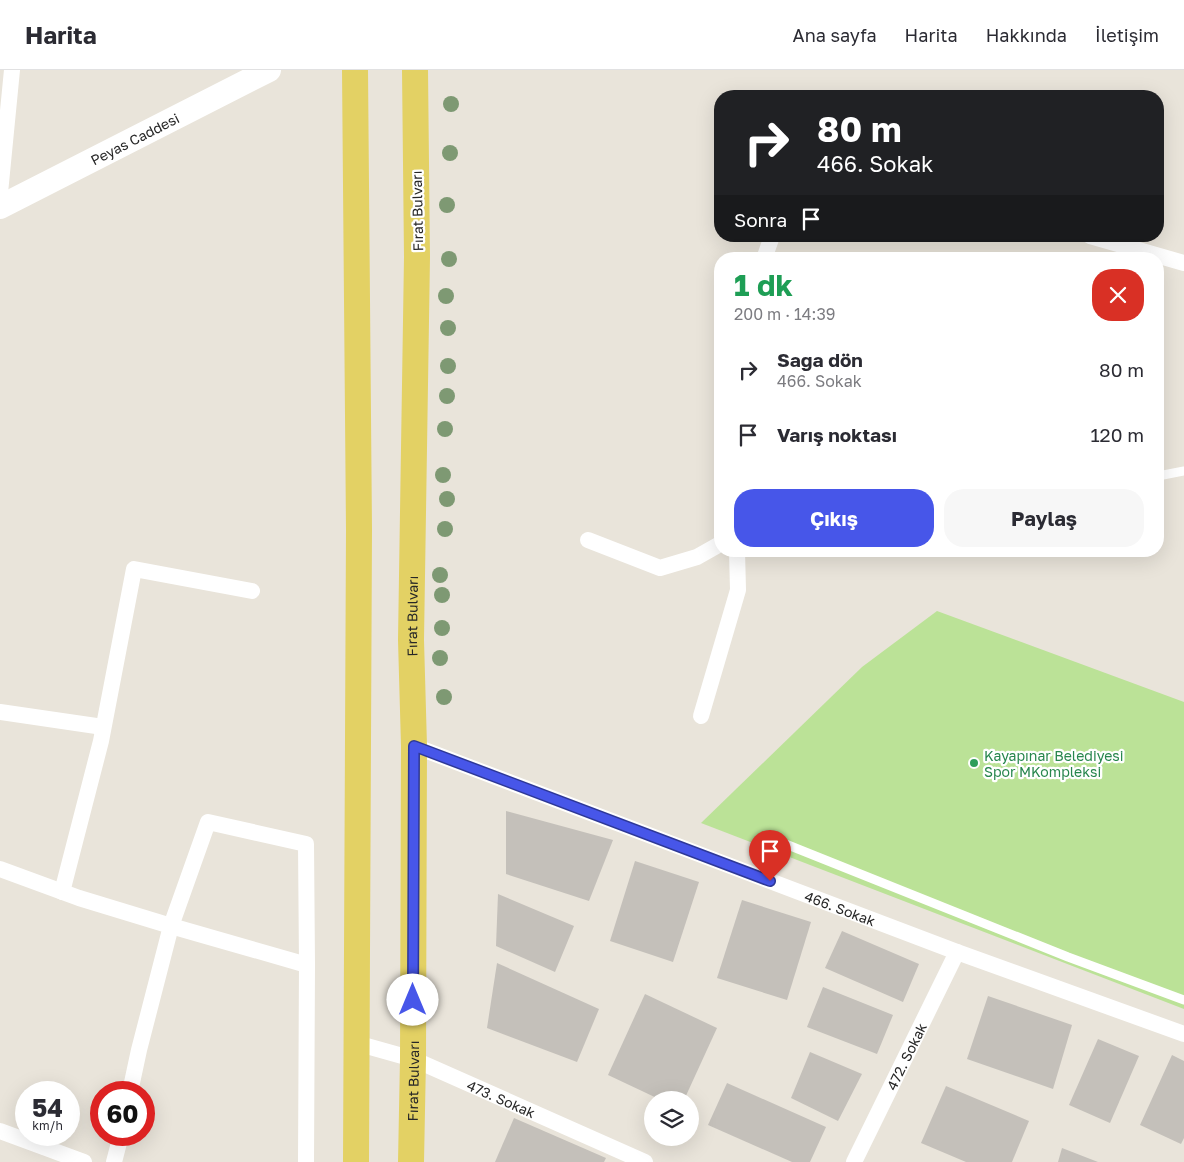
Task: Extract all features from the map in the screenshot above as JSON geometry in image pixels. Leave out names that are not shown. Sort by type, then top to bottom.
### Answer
[{"type":"main road","points":[[355,70],[359,520],[356,1162]]},
{"type":"main road","name":"Fırat Bulvarı","points":[[411,1162],[414,746],[411,640],[417,257],[415,70]]},
{"type":"street","points":[[0,192],[12,70]]},
{"type":"street","name":"Peyas Caddesi","points":[[0,207],[269,70]]},
{"type":"street","points":[[1111,242],[1146,252]]},
{"type":"street","points":[[1164,257],[1184,263]]},
{"type":"street","points":[[588,540],[660,568],[697,556],[714,547]]},
{"type":"street","points":[[701,716],[738,590],[737,557]]},
{"type":"street","points":[[62,892],[101,740],[134,569],[252,591]]},
{"type":"street","points":[[0,712],[103,727]]},
{"type":"street","name":"466. Sokak","points":[[414,746],[957,952],[1184,1034]]},
{"type":"street","points":[[132,1081],[171,926],[208,822],[306,844],[306,1162]]},
{"type":"street","points":[[0,869],[79,898],[307,965]]},
{"type":"street","name":"472. Sokak","points":[[854,1162],[957,952]]},
{"type":"street","name":"473. Sokak","points":[[356,1043],[413,1059],[645,1162]]},
{"type":"street","points":[[0,1131],[84,1162]]},
{"type":"street","points":[[114,1162],[118,1146]]},
{"type":"lane","points":[[1164,475],[1184,471]]},
{"type":"lane","points":[[773,839],[1068,957],[1184,1000]]},
{"type":"green space","name":"Kayapınar Belediyesi Spor MKompleksi","points":[[937,611],[1184,702],[1184,1009],[701,823],[862,667]]},
{"type":"building","points":[[506,811],[613,840],[589,901],[506,874]]},
{"type":"building","points":[[635,861],[699,882],[673,962],[610,941]]},
{"type":"building","points":[[498,894],[574,926],[555,972],[496,946]]},
{"type":"building","points":[[742,900],[811,922],[787,1000],[717,978]]},
{"type":"building","points":[[842,931],[919,964],[903,1002],[825,968]]},
{"type":"building","points":[[497,963],[599,1009],[577,1062],[487,1028]]},
{"type":"building","points":[[823,987],[893,1015],[877,1054],[807,1027]]},
{"type":"building","points":[[645,994],[717,1028],[688,1091],[644,1092],[608,1075]]},
{"type":"building","points":[[988,996],[1072,1025],[1053,1089],[967,1059]]},
{"type":"building","points":[[1098,1039],[1139,1056],[1110,1123],[1069,1105]]},
{"type":"building","points":[[810,1052],[862,1074],[838,1121],[791,1098]]},
{"type":"building","points":[[1172,1055],[1184,1061],[1184,1138],[1181,1144],[1140,1125]]},
{"type":"building","points":[[727,1083],[826,1127],[810,1162],[792,1162],[708,1125]]},
{"type":"building","points":[[946,1086],[1029,1121],[1012,1162],[966,1162],[921,1143]]},
{"type":"building","points":[[514,1118],[606,1158],[604,1162],[495,1162]]},
{"type":"building","points":[[1062,1148],[1098,1162],[1058,1162]]},
{"type":"place","name":"Kayapınar Belediyesi Spor MKompleksi","points":[[974,763]]},
{"type":"route","points":[[413,1000],[414,746],[770,881]]}]
